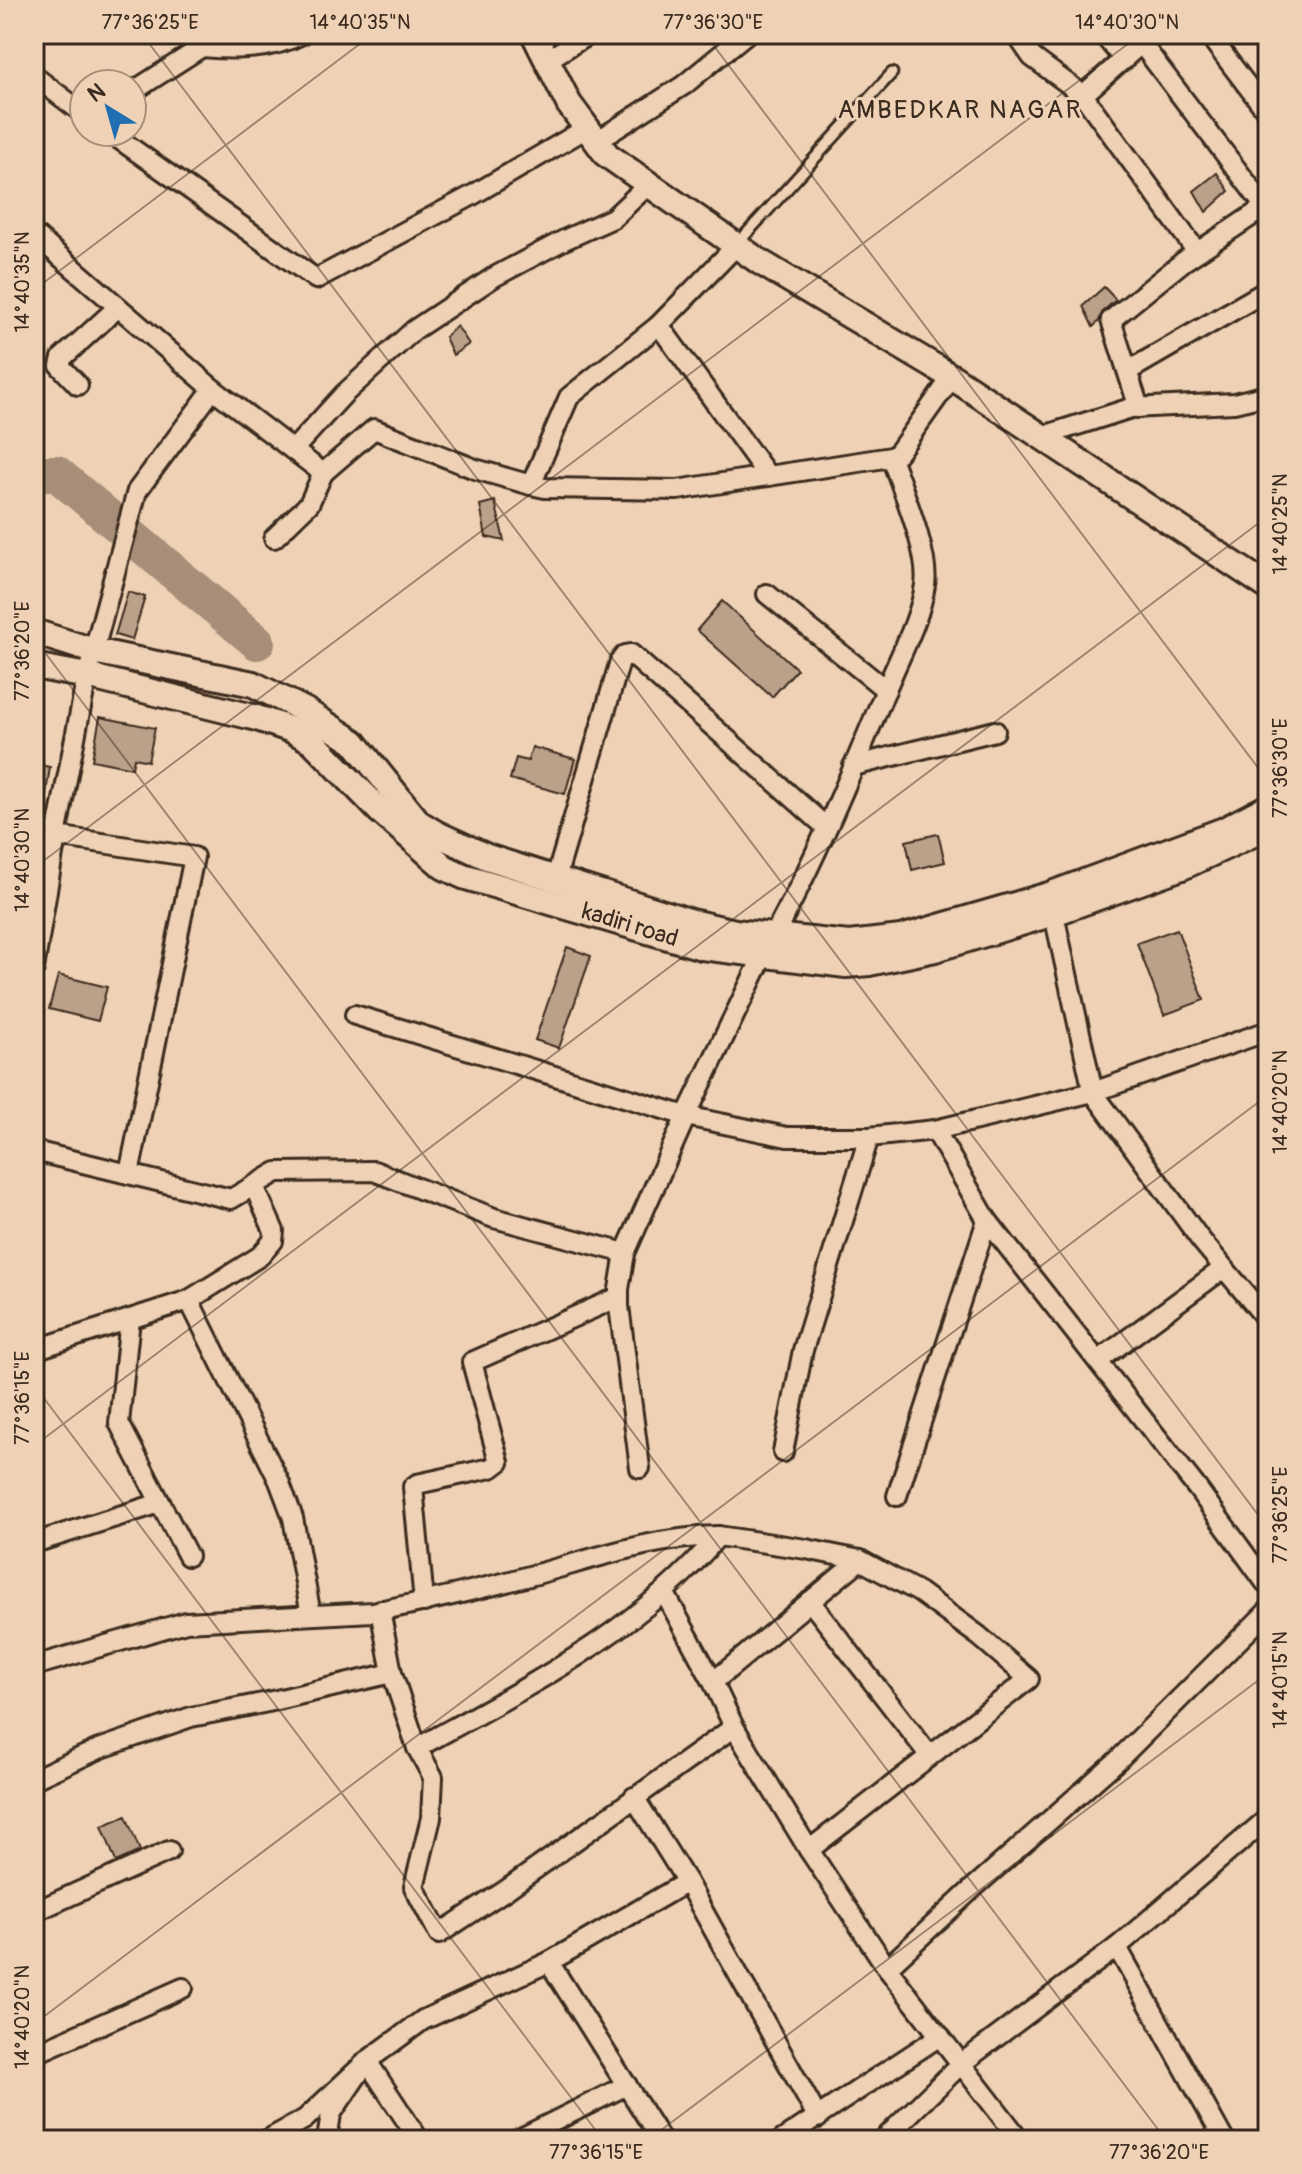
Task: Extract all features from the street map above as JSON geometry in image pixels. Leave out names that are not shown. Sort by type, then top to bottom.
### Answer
[{"type":"main road","points":[[534,34],[569,104],[607,155],[736,246],[952,377],[1268,587]]},
{"type":"main road","name":"kadiri road","points":[[34,632],[94,651],[253,684],[306,711],[354,742],[419,823],[474,853],[829,964],[869,963],[935,949],[1052,904],[1224,830],[1268,807]]},
{"type":"main road","name":"kadiri road","points":[[34,666],[257,718],[292,730],[312,741],[380,811],[444,867],[463,876],[702,947],[768,946]]},
{"type":"main road","name":"kadiri road","points":[[1052,904],[1182,867],[1268,827]]},
{"type":"street","points":[[148,80],[200,40],[242,50],[291,40],[302,34]]},
{"type":"street","points":[[547,60],[589,34]]},
{"type":"street","points":[[132,148],[316,279],[684,85],[746,34]]},
{"type":"street","points":[[1016,34],[1032,57],[1083,95],[1197,252]]},
{"type":"street","points":[[1103,34],[1124,60]]},
{"type":"street","points":[[1208,34],[1268,113]]},
{"type":"street","points":[[1083,95],[1137,47],[1144,47],[1266,206],[1197,252],[1111,320],[1139,408]]},
{"type":"street","points":[[34,76],[68,102]]},
{"type":"street","points":[[293,450],[344,394],[414,330],[494,277],[613,218],[649,184]]},
{"type":"street","points":[[34,234],[213,389],[323,473]]},
{"type":"street","points":[[531,485],[569,397],[659,325],[736,246]]},
{"type":"street","points":[[1128,371],[1268,290]]},
{"type":"street","points":[[78,385],[60,366],[62,358],[117,308]]},
{"type":"street","points":[[659,325],[768,476]]},
{"type":"street","points":[[274,538],[309,504],[323,473],[374,429],[475,469],[545,488],[677,490],[891,457],[898,453],[952,377]]},
{"type":"street","points":[[34,964],[87,676],[137,491],[213,389]]},
{"type":"street","points":[[1040,437],[1131,408],[1234,403],[1268,395]]},
{"type":"street","points":[[640,1468],[619,1297],[625,1253],[686,1116],[826,827],[918,612],[926,584],[924,562],[891,457]]},
{"type":"street","points":[[767,594],[886,690]]},
{"type":"street","points":[[556,878],[620,661],[625,655],[631,654],[826,827]]},
{"type":"street","points":[[853,766],[995,731]]},
{"type":"street","points":[[56,836],[194,857],[129,1174]]},
{"type":"street","points":[[1052,904],[1093,1092],[1224,1268],[1268,1321]]},
{"type":"street","points":[[355,1015],[686,1116],[787,1137],[869,1137],[935,1130],[1093,1092],[1268,1031]]},
{"type":"street","points":[[935,1130],[987,1220],[1197,1488],[1268,1586]]},
{"type":"street","points":[[783,1452],[803,1350],[869,1137]]},
{"type":"street","points":[[34,1151],[231,1199],[277,1172],[374,1171],[494,1218],[625,1253]]},
{"type":"street","points":[[34,1350],[189,1300],[260,1256],[273,1241],[274,1231],[254,1186]]},
{"type":"street","points":[[897,1496],[987,1220]]},
{"type":"street","points":[[1098,1361],[1224,1268]]},
{"type":"street","points":[[424,1602],[413,1487],[491,1468],[499,1462],[472,1362],[619,1297]]},
{"type":"street","points":[[189,1300],[279,1481],[293,1518],[311,1615]]},
{"type":"street","points":[[130,1319],[119,1423],[188,1556]]},
{"type":"street","points":[[34,1543],[160,1503]]},
{"type":"street","points":[[34,1666],[186,1622],[376,1611],[424,1602],[650,1542],[686,1536],[718,1536],[860,1560],[919,1592],[979,1636],[1029,1679],[809,1850]]},
{"type":"street","points":[[417,1748],[568,1661],[664,1592],[691,1569],[718,1536]]},
{"type":"street","points":[[713,1682],[860,1560]]},
{"type":"street","points":[[664,1592],[734,1727],[809,1850],[887,1968],[1020,2140]]},
{"type":"street","points":[[810,1601],[930,1756]]},
{"type":"street","points":[[376,1611],[392,1673],[417,1748],[433,1777],[431,1818],[414,1887],[439,1934],[506,1890],[734,1727]]},
{"type":"street","points":[[887,1968],[981,1880],[1118,1760],[1268,1611]]},
{"type":"street","points":[[34,1779],[99,1749],[191,1717],[392,1673]]},
{"type":"street","points":[[634,1797],[687,1882],[818,2118]]},
{"type":"street","points":[[883,2140],[962,2063],[1117,1947],[1268,1818]]},
{"type":"street","points":[[34,1912],[169,1851]]},
{"type":"street","points":[[267,2140],[305,2119],[367,2061],[423,2020],[549,1962],[687,1882]]},
{"type":"street","points":[[1117,1947],[1224,2140]]},
{"type":"street","points":[[549,1962],[661,2140]]},
{"type":"street","points":[[34,2054],[183,1988]]},
{"type":"street","points":[[782,2140],[940,2036]]},
{"type":"street","points":[[327,2140],[331,2114],[367,2061]]},
{"type":"street","points":[[367,2061],[419,2140]]},
{"type":"street","points":[[517,2140],[627,2085]]},
{"type":"lane","points":[[736,246],[892,73]]},
{"type":"building","points":[[1217,173],[1229,191],[1206,212],[1194,191]]},
{"type":"building","points":[[1104,287],[1116,300],[1103,311],[1093,327],[1083,306]]},
{"type":"building","points":[[457,326],[469,344],[453,355],[445,337]]},
{"type":"building","points":[[495,501],[504,541],[486,537],[480,505]]},
{"type":"building","points":[[128,592],[145,597],[132,640],[115,635]]},
{"type":"building","points":[[722,601],[797,669],[772,697],[697,630]]},
{"type":"building","points":[[100,717],[155,728],[148,761],[134,758],[132,768],[92,760]]},
{"type":"building","points":[[532,747],[575,759],[565,794],[510,779],[516,758],[528,761]]},
{"type":"building","points":[[34,764],[50,767],[43,814],[34,813]]},
{"type":"building","points":[[938,834],[945,862],[912,870],[906,841]]},
{"type":"building","points":[[1177,929],[1204,1000],[1164,1015],[1137,943]]},
{"type":"building","points":[[567,947],[591,956],[559,1048],[535,1040]]},
{"type":"building","points":[[58,975],[107,987],[98,1021],[49,1009]]},
{"type":"building","points":[[126,1816],[140,1851],[116,1862],[102,1826]]},
{"type":"waterway","points":[[34,473],[56,473],[257,642]]},
{"type":"district","name":"AMBEDKAR NAGAR","points":[[960,110]]}]
